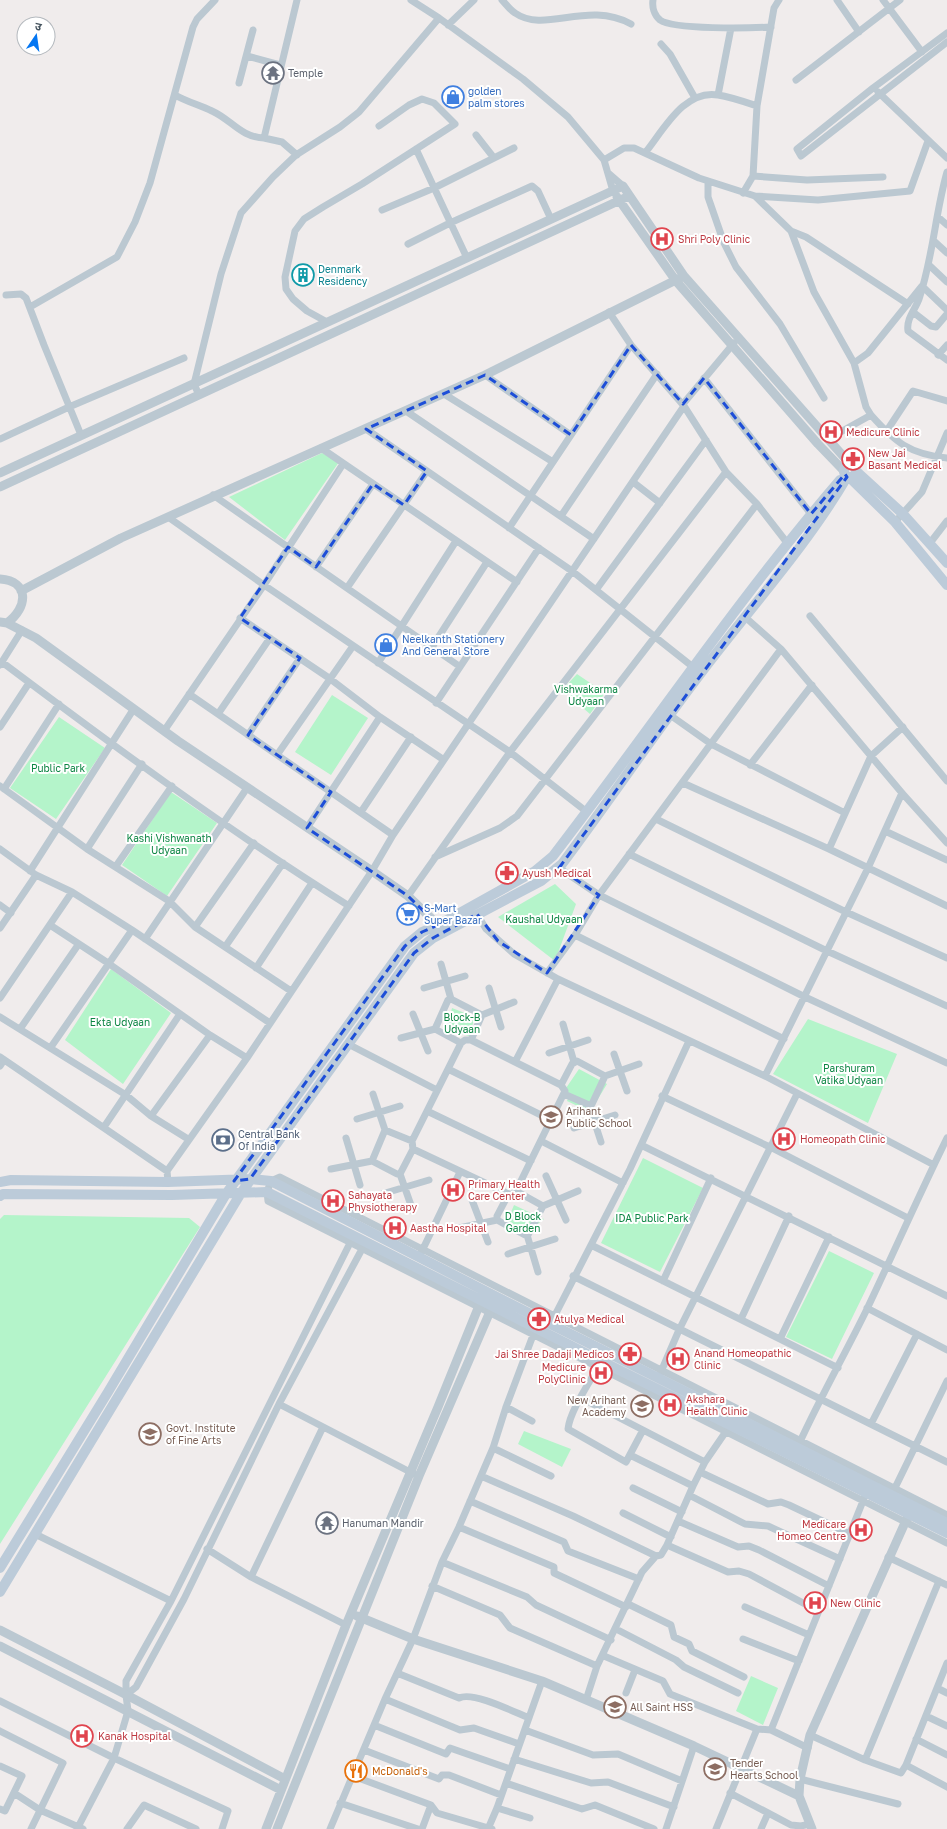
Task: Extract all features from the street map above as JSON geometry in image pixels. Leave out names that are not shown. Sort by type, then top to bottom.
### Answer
[{"type":"main road","points":[[849,473],[903,514],[947,563]]},
{"type":"main road","points":[[0,1568],[108,1392],[234,1181],[405,946],[422,932],[438,925],[535,871],[553,856],[587,812],[692,667],[811,514],[849,473]]},
{"type":"main road","points":[[849,473],[894,522],[947,585]]},
{"type":"main road","points":[[0,1592],[240,1193],[414,953],[433,938],[541,881],[559,868],[670,715],[835,498],[849,473]]},
{"type":"main road","points":[[0,1182],[11,1180],[168,1182],[250,1180],[271,1182],[421,1254],[481,1299]]},
{"type":"main road","points":[[0,1196],[3,1194],[172,1195],[267,1192],[493,1305],[535,1330],[600,1364],[730,1424],[865,1496],[891,1495]]},
{"type":"main road","points":[[493,1305],[552,1320],[660,1374],[730,1424],[799,1444],[891,1495],[909,1514],[947,1533]]},
{"type":"main road","points":[[909,1514],[947,1523]]},
{"type":"street","points":[[30,307],[116,257],[135,222],[150,183],[193,27],[197,19],[215,0]]},
{"type":"street","points":[[264,138],[280,65],[297,0]]},
{"type":"street","points":[[411,0],[439,18],[523,79],[568,117],[604,160],[613,191],[619,200],[732,345],[818,444],[849,473]]},
{"type":"street","points":[[448,25],[474,0]]},
{"type":"street","points":[[502,0],[515,13],[527,18],[538,19],[590,10],[620,16],[631,24]]},
{"type":"street","points":[[653,0],[652,5],[656,15],[660,20],[673,25],[731,28],[771,27]]},
{"type":"street","points":[[743,193],[753,176],[757,106],[774,8],[779,0]]},
{"type":"street","points":[[837,0],[859,32]]},
{"type":"street","points":[[883,0],[922,52]]},
{"type":"street","points":[[796,80],[900,0]]},
{"type":"street","points":[[199,395],[194,384],[221,274],[241,213],[273,177],[297,155],[340,127],[359,112],[439,18]]},
{"type":"street","points":[[718,95],[731,28]]},
{"type":"street","points":[[239,83],[253,30]]},
{"type":"street","points":[[947,33],[873,88],[797,149],[801,156],[947,42]]},
{"type":"street","points":[[661,44],[670,54],[695,98]]},
{"type":"street","points":[[247,56],[280,65]]},
{"type":"street","points":[[873,88],[947,158]]},
{"type":"street","points":[[644,153],[687,103],[703,94],[718,95],[757,106]]},
{"type":"street","points":[[175,95],[188,102],[212,110],[230,121],[240,131],[252,136],[282,142],[297,155]]},
{"type":"street","points":[[327,322],[307,311],[293,299],[286,289],[285,277],[296,231],[304,219],[362,184],[455,124],[434,104],[422,99],[409,105],[379,126]]},
{"type":"street","points":[[476,135],[494,158]]},
{"type":"street","points":[[604,160],[629,147],[699,178],[743,193],[755,196],[818,200],[910,191],[928,141]]},
{"type":"street","points":[[382,210],[434,188],[514,148]]},
{"type":"street","points":[[416,149],[467,258]]},
{"type":"street","points":[[947,172],[944,196],[938,217],[929,265],[913,312],[907,324],[908,331],[938,355],[947,360]]},
{"type":"street","points":[[608,173],[623,186],[680,279],[738,338],[828,439],[849,473]]},
{"type":"street","points":[[753,176],[807,180],[883,177]]},
{"type":"street","points":[[708,181],[708,197],[724,243],[736,267],[780,324],[824,398]]},
{"type":"street","points":[[408,244],[450,223],[532,186],[538,191],[551,219]]},
{"type":"street","points":[[0,473],[623,186]]},
{"type":"street","points":[[0,487],[629,196]]},
{"type":"street","points":[[755,196],[791,231],[806,237],[908,304]]},
{"type":"street","points":[[589,202],[594,212]]},
{"type":"street","points":[[938,217],[947,225]]},
{"type":"street","points":[[791,231],[814,292],[854,363],[866,407],[871,415],[899,444],[911,450],[936,457],[947,458]]},
{"type":"street","points":[[934,241],[947,253]]},
{"type":"street","points":[[929,265],[947,282]]},
{"type":"street","points":[[21,591],[121,538],[214,495],[444,394],[485,375],[609,312],[680,279]]},
{"type":"street","points":[[854,363],[868,353],[922,286]]},
{"type":"street","points":[[922,286],[947,310]]},
{"type":"street","points":[[6,295],[21,294],[26,298],[81,435]]},
{"type":"street","points":[[609,312],[631,345],[684,405],[726,472],[757,504],[788,544]]},
{"type":"street","points":[[913,312],[931,326],[936,327],[947,314]]},
{"type":"street","points":[[168,1182],[167,1171],[188,1139],[247,1058],[372,871],[393,835],[469,725],[684,405],[704,378],[738,338]]},
{"type":"street","points":[[509,528],[631,345]]},
{"type":"street","points":[[938,355],[947,345]]},
{"type":"street","points":[[0,439],[69,407],[184,358]]},
{"type":"street","points":[[561,516],[657,374]]},
{"type":"street","points":[[485,375],[572,435]]},
{"type":"street","points":[[704,378],[811,514]]},
{"type":"street","points":[[886,432],[913,391],[947,401]]},
{"type":"street","points":[[444,394],[553,462]]},
{"type":"street","points":[[406,411],[594,538]]},
{"type":"street","points":[[828,439],[871,415]]},
{"type":"street","points":[[366,429],[572,571],[692,667]]},
{"type":"street","points":[[894,522],[922,492],[947,433]]},
{"type":"street","points":[[596,590],[706,440]]},
{"type":"street","points":[[321,448],[516,582]]},
{"type":"street","points":[[164,732],[240,618],[264,585],[343,464]]},
{"type":"street","points":[[347,588],[427,471]]},
{"type":"street","points":[[408,896],[510,752],[726,472]]},
{"type":"street","points":[[633,482],[660,503]]},
{"type":"street","points":[[316,567],[373,484]]},
{"type":"street","points":[[214,495],[459,666]]},
{"type":"street","points":[[435,858],[500,828],[517,816],[757,504]]},
{"type":"street","points":[[168,517],[264,585],[510,752],[587,812]]},
{"type":"street","points":[[930,543],[947,521]]},
{"type":"street","points":[[378,663],[456,541]]},
{"type":"street","points":[[436,703],[459,666],[539,548]]},
{"type":"street","points":[[432,647],[487,562]]},
{"type":"street","points":[[0,578],[7,579],[15,583],[21,591],[22,606],[18,614],[4,622]]},
{"type":"street","points":[[18,614],[22,630],[1,664],[225,823],[312,883],[349,906]]},
{"type":"street","points":[[810,616],[947,781]]},
{"type":"street","points":[[745,617],[781,649],[947,843]]},
{"type":"street","points":[[240,618],[329,678],[380,717],[444,760]]},
{"type":"street","points":[[4,622],[36,638],[164,732],[408,896],[438,925]]},
{"type":"street","points":[[218,714],[270,638]]},
{"type":"street","points":[[277,755],[329,678],[353,646]]},
{"type":"street","points":[[548,973],[575,935],[599,894],[683,783],[781,649]]},
{"type":"street","points":[[248,735],[300,658]]},
{"type":"street","points":[[0,727],[29,683]]},
{"type":"street","points":[[750,765],[812,685]]},
{"type":"street","points":[[189,694],[393,835]]},
{"type":"street","points":[[59,704],[2,788],[87,849],[170,901],[195,927],[291,992]]},
{"type":"street","points":[[0,928],[11,912],[33,873],[56,827],[134,710]]},
{"type":"street","points":[[670,715],[711,744],[845,813]]},
{"type":"street","points":[[307,828],[380,717]]},
{"type":"street","points":[[829,849],[871,756],[903,727]]},
{"type":"street","points":[[361,812],[411,737]]},
{"type":"street","points":[[87,849],[142,764]]},
{"type":"street","points":[[683,783],[829,849],[947,906]]},
{"type":"street","points":[[116,866],[172,786]]},
{"type":"street","points":[[144,939],[225,823],[247,788]]},
{"type":"street","points":[[765,1076],[868,868],[902,792]]},
{"type":"street","points":[[656,819],[846,912],[947,958]]},
{"type":"street","points":[[885,831],[947,860]]},
{"type":"street","points":[[195,927],[254,843]]},
{"type":"street","points":[[0,849],[33,873],[72,892],[132,930],[270,1023]]},
{"type":"street","points":[[629,854],[827,951],[947,1006]]},
{"type":"street","points":[[225,947],[283,863]]},
{"type":"street","points":[[559,868],[599,894],[805,997],[947,1062]]},
{"type":"street","points":[[256,968],[312,883]]},
{"type":"street","points":[[0,998],[72,892]]},
{"type":"street","points":[[0,905],[11,912]]},
{"type":"street","points":[[477,914],[486,929],[498,942],[514,954],[558,979],[765,1076],[934,1165]]},
{"type":"street","points":[[50,925],[78,945],[108,963],[210,1035],[247,1058]]},
{"type":"street","points":[[51,1047],[132,930]]},
{"type":"street","points":[[575,935],[784,1039]]},
{"type":"street","points":[[20,1029],[78,945]]},
{"type":"street","points":[[441,964],[451,999],[482,1015]]},
{"type":"street","points":[[424,988],[465,976]]},
{"type":"street","points":[[515,1062],[558,979]]},
{"type":"street","points":[[489,988],[501,1027]]},
{"type":"street","points":[[435,1029],[448,1000],[451,999]]},
{"type":"street","points":[[471,1040],[482,1015],[514,1002]]},
{"type":"street","points":[[104,1127],[180,1014]]},
{"type":"street","points":[[413,1014],[428,1051]]},
{"type":"street","points":[[0,1017],[51,1047],[126,1095],[151,1116],[188,1139]]},
{"type":"street","points":[[561,1085],[574,1062],[563,1024]]},
{"type":"street","points":[[401,1038],[435,1029],[461,1043]]},
{"type":"street","points":[[151,1116],[210,1035]]},
{"type":"street","points":[[413,1149],[508,1195],[513,1195],[564,1094],[563,1087],[471,1040],[465,1040],[461,1043],[412,1140],[413,1149],[400,1174],[413,1211]]},
{"type":"street","points":[[549,1053],[588,1040]]},
{"type":"street","points":[[460,1172],[421,1254],[552,1320],[573,1276],[623,1183],[662,1096],[689,1041]]},
{"type":"street","points":[[348,1044],[437,1090]]},
{"type":"street","points":[[614,1054],[627,1091]]},
{"type":"street","points":[[0,1066],[2,1058],[167,1171]]},
{"type":"street","points":[[574,1062],[580,1062],[605,1076]]},
{"type":"street","points":[[590,1105],[592,1104],[605,1076],[640,1064]]},
{"type":"street","points":[[448,1069],[551,1120]]},
{"type":"street","points":[[372,1160],[385,1130],[373,1094]]},
{"type":"street","points":[[564,1094],[590,1105]]},
{"type":"street","points":[[797,1094],[772,1148],[679,1330],[660,1374],[799,1444],[820,1399],[838,1368],[947,1138]]},
{"type":"street","points":[[662,1096],[772,1148],[908,1218]]},
{"type":"street","points":[[590,1105],[601,1142]]},
{"type":"street","points":[[357,1118],[400,1106]]},
{"type":"street","points":[[427,1110],[530,1161]]},
{"type":"street","points":[[574,1128],[614,1115]]},
{"type":"street","points":[[385,1130],[412,1140]]},
{"type":"street","points":[[346,1138],[360,1185]]},
{"type":"street","points":[[541,1141],[623,1183]]},
{"type":"street","points":[[641,1145],[711,1178],[947,1296]]},
{"type":"street","points":[[331,1169],[372,1160],[397,1174],[400,1174]]},
{"type":"street","points":[[546,1176],[566,1220]]},
{"type":"street","points":[[663,1281],[711,1178]]},
{"type":"street","points":[[382,1194],[429,1180]]},
{"type":"street","points":[[266,1829],[346,1625],[481,1299],[362,1249],[268,1201],[267,1192],[271,1182]]},
{"type":"street","points":[[516,1191],[543,1206]]},
{"type":"street","points":[[538,1272],[527,1235],[543,1206],[578,1191]]},
{"type":"street","points":[[498,1220],[497,1216],[508,1195]]},
{"type":"street","points":[[472,1200],[488,1242]]},
{"type":"street","points":[[741,1320],[788,1216]]},
{"type":"street","points":[[459,1228],[498,1220],[527,1235]]},
{"type":"street","points":[[780,1339],[829,1237]]},
{"type":"street","points":[[508,1254],[555,1239]]},
{"type":"street","points":[[14,1793],[40,1810],[79,1829],[114,1758],[128,1711],[126,1681],[171,1601],[350,1243]]},
{"type":"street","points":[[591,1245],[838,1368]]},
{"type":"street","points":[[126,1694],[136,1687],[184,1599],[207,1549],[279,1404],[362,1249]]},
{"type":"street","points":[[573,1276],[947,1462]]},
{"type":"street","points":[[277,1829],[419,1476],[493,1305]]},
{"type":"street","points":[[867,1308],[947,1350]]},
{"type":"street","points":[[330,1829],[385,1699],[413,1639],[442,1562],[460,1527],[493,1448],[506,1407],[535,1330]]},
{"type":"street","points":[[871,1424],[918,1334]]},
{"type":"street","points":[[600,1364],[568,1424],[568,1429],[626,1462],[643,1430]]},
{"type":"street","points":[[947,1381],[891,1495],[947,1515]]},
{"type":"street","points":[[581,1398],[705,1462]]},
{"type":"street","points":[[279,1404],[419,1476]]},
{"type":"street","points":[[506,1407],[532,1421]]},
{"type":"street","points":[[586,1700],[598,1666],[642,1572],[656,1556],[661,1554],[667,1545],[705,1462],[730,1424]]},
{"type":"street","points":[[251,1577],[323,1427]]},
{"type":"street","points":[[493,1448],[551,1476]]},
{"type":"street","points":[[630,1455],[693,1486]]},
{"type":"street","points":[[700,1472],[768,1504],[781,1502],[850,1534]]},
{"type":"street","points":[[481,1476],[573,1516],[656,1556]]},
{"type":"street","points":[[634,1488],[682,1512]]},
{"type":"street","points":[[689,1495],[745,1524],[768,1526],[840,1559]]},
{"type":"street","points":[[771,1730],[865,1496],[909,1514],[947,1543]]},
{"type":"street","points":[[470,1501],[564,1542],[568,1551],[639,1579]]},
{"type":"street","points":[[623,1513],[671,1537]]},
{"type":"street","points":[[730,1793],[791,1825],[811,1826],[800,1796],[800,1779],[810,1735],[888,1557],[909,1514]]},
{"type":"street","points":[[678,1521],[738,1547],[749,1546],[759,1550],[829,1586]]},
{"type":"street","points":[[460,1527],[554,1567],[554,1573],[671,1625],[674,1637],[688,1644],[692,1651],[744,1677]]},
{"type":"street","points":[[35,1534],[171,1601]]},
{"type":"street","points":[[667,1545],[728,1572],[739,1571],[749,1574],[818,1611]]},
{"type":"street","points":[[207,1549],[251,1577],[346,1625]]},
{"type":"street","points":[[888,1557],[947,1585]]},
{"type":"street","points":[[442,1562],[527,1597],[536,1605],[611,1640]]},
{"type":"street","points":[[865,1760],[939,1581]]},
{"type":"street","points":[[432,1586],[500,1615],[510,1628],[598,1666]]},
{"type":"street","points":[[745,1607],[809,1635]]},
{"type":"street","points":[[351,1613],[413,1639],[542,1681],[694,1746],[800,1796]]},
{"type":"street","points":[[616,1629],[676,1660],[684,1667],[738,1693]]},
{"type":"street","points":[[0,1630],[126,1694],[285,1779]]},
{"type":"street","points":[[743,1639],[799,1661]]},
{"type":"street","points":[[0,1646],[281,1790]]},
{"type":"street","points":[[604,1656],[663,1681],[670,1694],[757,1729],[771,1730],[808,1748]]},
{"type":"street","points":[[810,1735],[865,1760],[901,1773],[906,1765],[947,1663]]},
{"type":"street","points":[[626,1693],[635,1670]]},
{"type":"street","points":[[397,1672],[459,1698],[465,1696],[479,1698],[529,1718]]},
{"type":"street","points":[[353,1776],[431,1805],[437,1812],[489,1828],[542,1681]]},
{"type":"street","points":[[937,1688],[947,1693]]},
{"type":"street","points":[[385,1699],[460,1730],[474,1728],[520,1744]]},
{"type":"street","points":[[0,1701],[114,1758],[228,1811],[222,1829]]},
{"type":"street","points":[[926,1716],[947,1726]]},
{"type":"street","points":[[374,1725],[446,1754],[450,1748],[510,1769]]},
{"type":"street","points":[[716,1829],[757,1729]]},
{"type":"street","points":[[525,1730],[593,1755],[618,1754],[682,1781]]},
{"type":"street","points":[[0,1731],[63,1763],[31,1829]]},
{"type":"street","points":[[916,1739],[947,1755]]},
{"type":"street","points":[[666,1829],[694,1746]]},
{"type":"street","points":[[364,1750],[439,1779],[442,1775],[448,1776],[501,1795]]},
{"type":"street","points":[[514,1759],[591,1783],[608,1782],[674,1806]]},
{"type":"street","points":[[906,1765],[947,1787]]},
{"type":"street","points":[[0,1766],[22,1776],[5,1812],[0,1809]]},
{"type":"street","points":[[800,1779],[898,1804]]},
{"type":"street","points":[[506,1783],[582,1809],[595,1806],[654,1829]]},
{"type":"street","points":[[340,1803],[418,1829]]},
{"type":"street","points":[[127,1829],[144,1805],[196,1829]]},
{"type":"street","points":[[422,1829],[431,1805]]},
{"type":"street","points":[[497,1808],[530,1818]]},
{"type":"street","points":[[762,1829],[768,1813]]},
{"type":"highlighted area","points":[[631,345],[683,404],[704,378],[811,514],[845,474],[847,477],[559,868],[599,895],[547,973],[498,941],[477,914],[433,938],[414,953],[250,1179],[234,1181],[405,946],[422,932],[438,925],[408,896],[307,828],[331,792],[248,735],[300,658],[240,618],[288,547],[316,567],[373,484],[404,505],[427,471],[366,429],[485,375],[571,435]]},
{"type":"green space","points":[[322,453],[339,462],[285,540],[229,497]]},
{"type":"green space","name":"Vishwakarma Udyaan","points":[[577,674],[605,693],[590,714],[562,690]]},
{"type":"green space","points":[[332,695],[368,718],[331,775],[295,752]]},
{"type":"green space","name":"Public Park","points":[[59,717],[105,748],[56,819],[10,788]]},
{"type":"green space","name":"Kashi Vishwanath Udyaan","points":[[171,792],[217,823],[167,896],[122,865]]},
{"type":"green space","name":"Kaushal Udyaan","points":[[555,884],[576,904],[555,961],[498,917]]},
{"type":"green space","name":"Ekta Udyaan","points":[[111,969],[171,1013],[123,1084],[65,1040]]},
{"type":"green space","name":"Block-B Udyaan","points":[[452,1008],[475,1017],[469,1036],[447,1030]]},
{"type":"green space","name":"Parshuram Vatika Udyaan","points":[[808,1019],[897,1054],[868,1123],[773,1074]]},
{"type":"green space","points":[[579,1069],[607,1084],[590,1112],[567,1101],[570,1094],[564,1091]]},
{"type":"green space","name":"IDA Public Park","points":[[643,1158],[703,1188],[660,1272],[601,1243]]},
{"type":"green space","name":"D Block Garden","points":[[514,1205],[544,1219],[523,1236],[507,1222]]},
{"type":"green space","points":[[4,1215],[189,1218],[200,1227],[0,1544],[0,1219]]},
{"type":"green space","points":[[829,1251],[874,1273],[832,1359],[786,1337]]},
{"type":"green space","points":[[524,1431],[571,1449],[562,1467],[518,1444]]},
{"type":"green space","points":[[751,1676],[778,1688],[763,1725],[736,1711]]},
{"type":"place","name":"Temple","points":[[273,73]]},
{"type":"place","name":"golden palm stores","points":[[453,97]]},
{"type":"place","name":"Shri Poly Clinic","points":[[662,239]]},
{"type":"place","name":"Denmark Residency","points":[[303,275]]},
{"type":"place","name":"Medicure Clinic","points":[[831,432]]},
{"type":"place","name":"New Jai Basant Medical","points":[[853,459]]},
{"type":"place","name":"Neelkanth Stationery And General Store","points":[[386,645]]},
{"type":"place","name":"Ayush Medical","points":[[507,873]]},
{"type":"place","name":"S-Mart Super Bazar","points":[[408,914]]},
{"type":"place","name":"Arihant Public School","points":[[551,1117]]},
{"type":"place","name":"Homeopath Clinic","points":[[784,1139]]},
{"type":"place","name":"Central Bank Of India","points":[[223,1140]]},
{"type":"place","name":"Primary Health Care Center","points":[[453,1190]]},
{"type":"place","name":"Sahayata Physiotherapy","points":[[333,1201]]},
{"type":"place","name":"Aastha Hospital","points":[[395,1228]]},
{"type":"place","name":"Atulya Medical","points":[[539,1319]]},
{"type":"place","name":"Jai Shree Dadaji Medicos","points":[[630,1354]]},
{"type":"place","name":"Anand Homeopathic Clinic","points":[[678,1359]]},
{"type":"place","name":"Medicure PolyClinic","points":[[601,1373]]},
{"type":"place","name":"Akshara Health Clinic","points":[[670,1405]]},
{"type":"place","name":"New Arihant Academy","points":[[642,1406]]},
{"type":"place","name":"Govt. Institute of Fine Arts","points":[[150,1434]]},
{"type":"place","name":"Hanuman Mandir","points":[[327,1523]]},
{"type":"place","name":"Medicare Homeo Centre","points":[[861,1530]]},
{"type":"place","name":"New Clinic","points":[[815,1603]]},
{"type":"place","name":"All Saint HSS","points":[[615,1707]]},
{"type":"place","name":"Kanak Hospital","points":[[82,1736]]},
{"type":"place","name":"Tender Hearts School","points":[[715,1769]]},
{"type":"place","name":"McDonald's","points":[[356,1771]]}]
